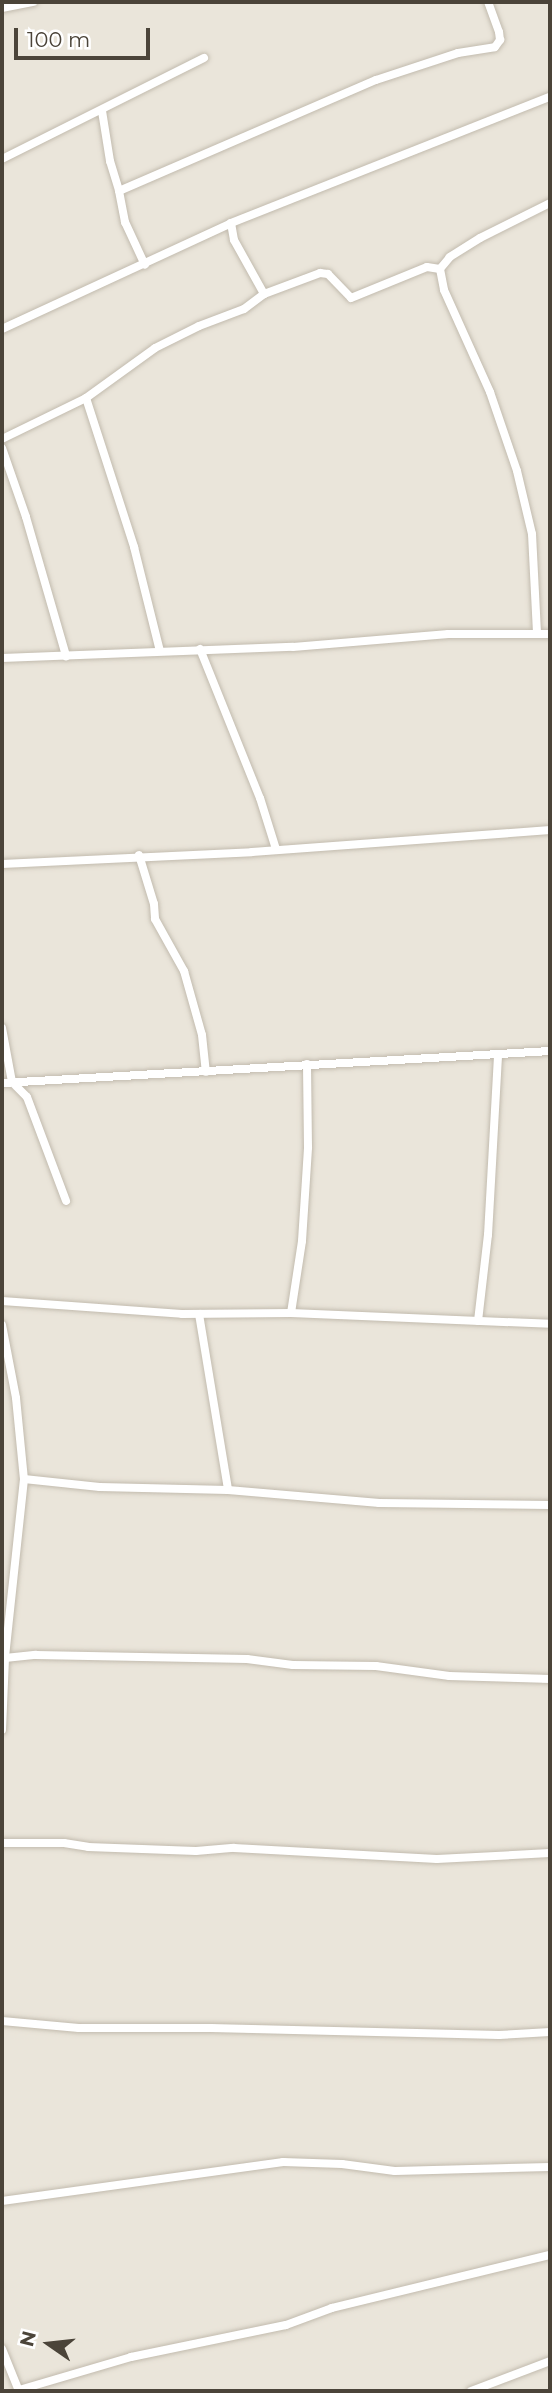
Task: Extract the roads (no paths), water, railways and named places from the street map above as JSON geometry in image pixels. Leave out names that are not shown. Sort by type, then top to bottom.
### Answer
[{"type":"street","points":[[2,8],[33,2]]},
{"type":"street","points":[[119,191],[305,113],[376,80],[458,53],[495,47],[500,40],[499,32],[488,2]]},
{"type":"street","points":[[2,159],[204,58]]},
{"type":"street","points":[[2,329],[231,223],[550,97]]},
{"type":"street","points":[[102,111],[110,161],[125,222],[145,265]]},
{"type":"street","points":[[440,269],[450,257],[480,238],[550,203]]},
{"type":"street","points":[[231,223],[234,240],[264,294]]},
{"type":"street","points":[[2,439],[86,398],[138,358],[199,326],[244,309],[264,294],[320,272],[328,274],[351,298],[427,267],[440,269]]},
{"type":"street","points":[[440,269],[444,290],[490,392],[517,471],[532,534],[537,634]]},
{"type":"street","points":[[86,398],[134,547],[160,651]]},
{"type":"street","points":[[2,448],[26,517],[66,656]]},
{"type":"street","points":[[2,658],[293,647],[448,634],[550,634]]},
{"type":"street","points":[[200,649],[260,798],[276,849]]},
{"type":"street","points":[[2,864],[550,830]]},
{"type":"street","points":[[139,855],[154,904],[155,919],[184,971],[201,1035],[206,1072]]},
{"type":"street","points":[[2,1028],[12,1082],[27,1097],[65,1201]]},
{"type":"street","points":[[2,1083],[550,1051]]},
{"type":"street","points":[[478,1321],[488,1235],[498,1054]]},
{"type":"street","points":[[291,1313],[302,1241],[308,1147],[307,1065]]},
{"type":"street","points":[[2,1301],[199,1314],[291,1313],[550,1325]]},
{"type":"street","points":[[199,1314],[228,1490]]},
{"type":"street","points":[[2,1325],[16,1398],[24,1479],[5,1658],[2,1730]]},
{"type":"street","points":[[24,1479],[100,1487],[228,1490],[379,1503],[550,1505]]},
{"type":"street","points":[[5,1658],[36,1656],[247,1659],[293,1665],[376,1665],[449,1676],[550,1679]]},
{"type":"street","points":[[2,1843],[64,1843],[88,1847],[196,1851],[234,1848],[437,1859],[550,1853]]},
{"type":"street","points":[[2,2021],[79,2028],[211,2028],[499,2035],[550,2032]]},
{"type":"street","points":[[2,2201],[283,2162],[342,2164],[395,2171],[550,2167]]},
{"type":"street","points":[[2,2349],[19,2391],[120,2360],[286,2325],[332,2308],[550,2255]]},
{"type":"street","points":[[471,2391],[550,2361]]}]
